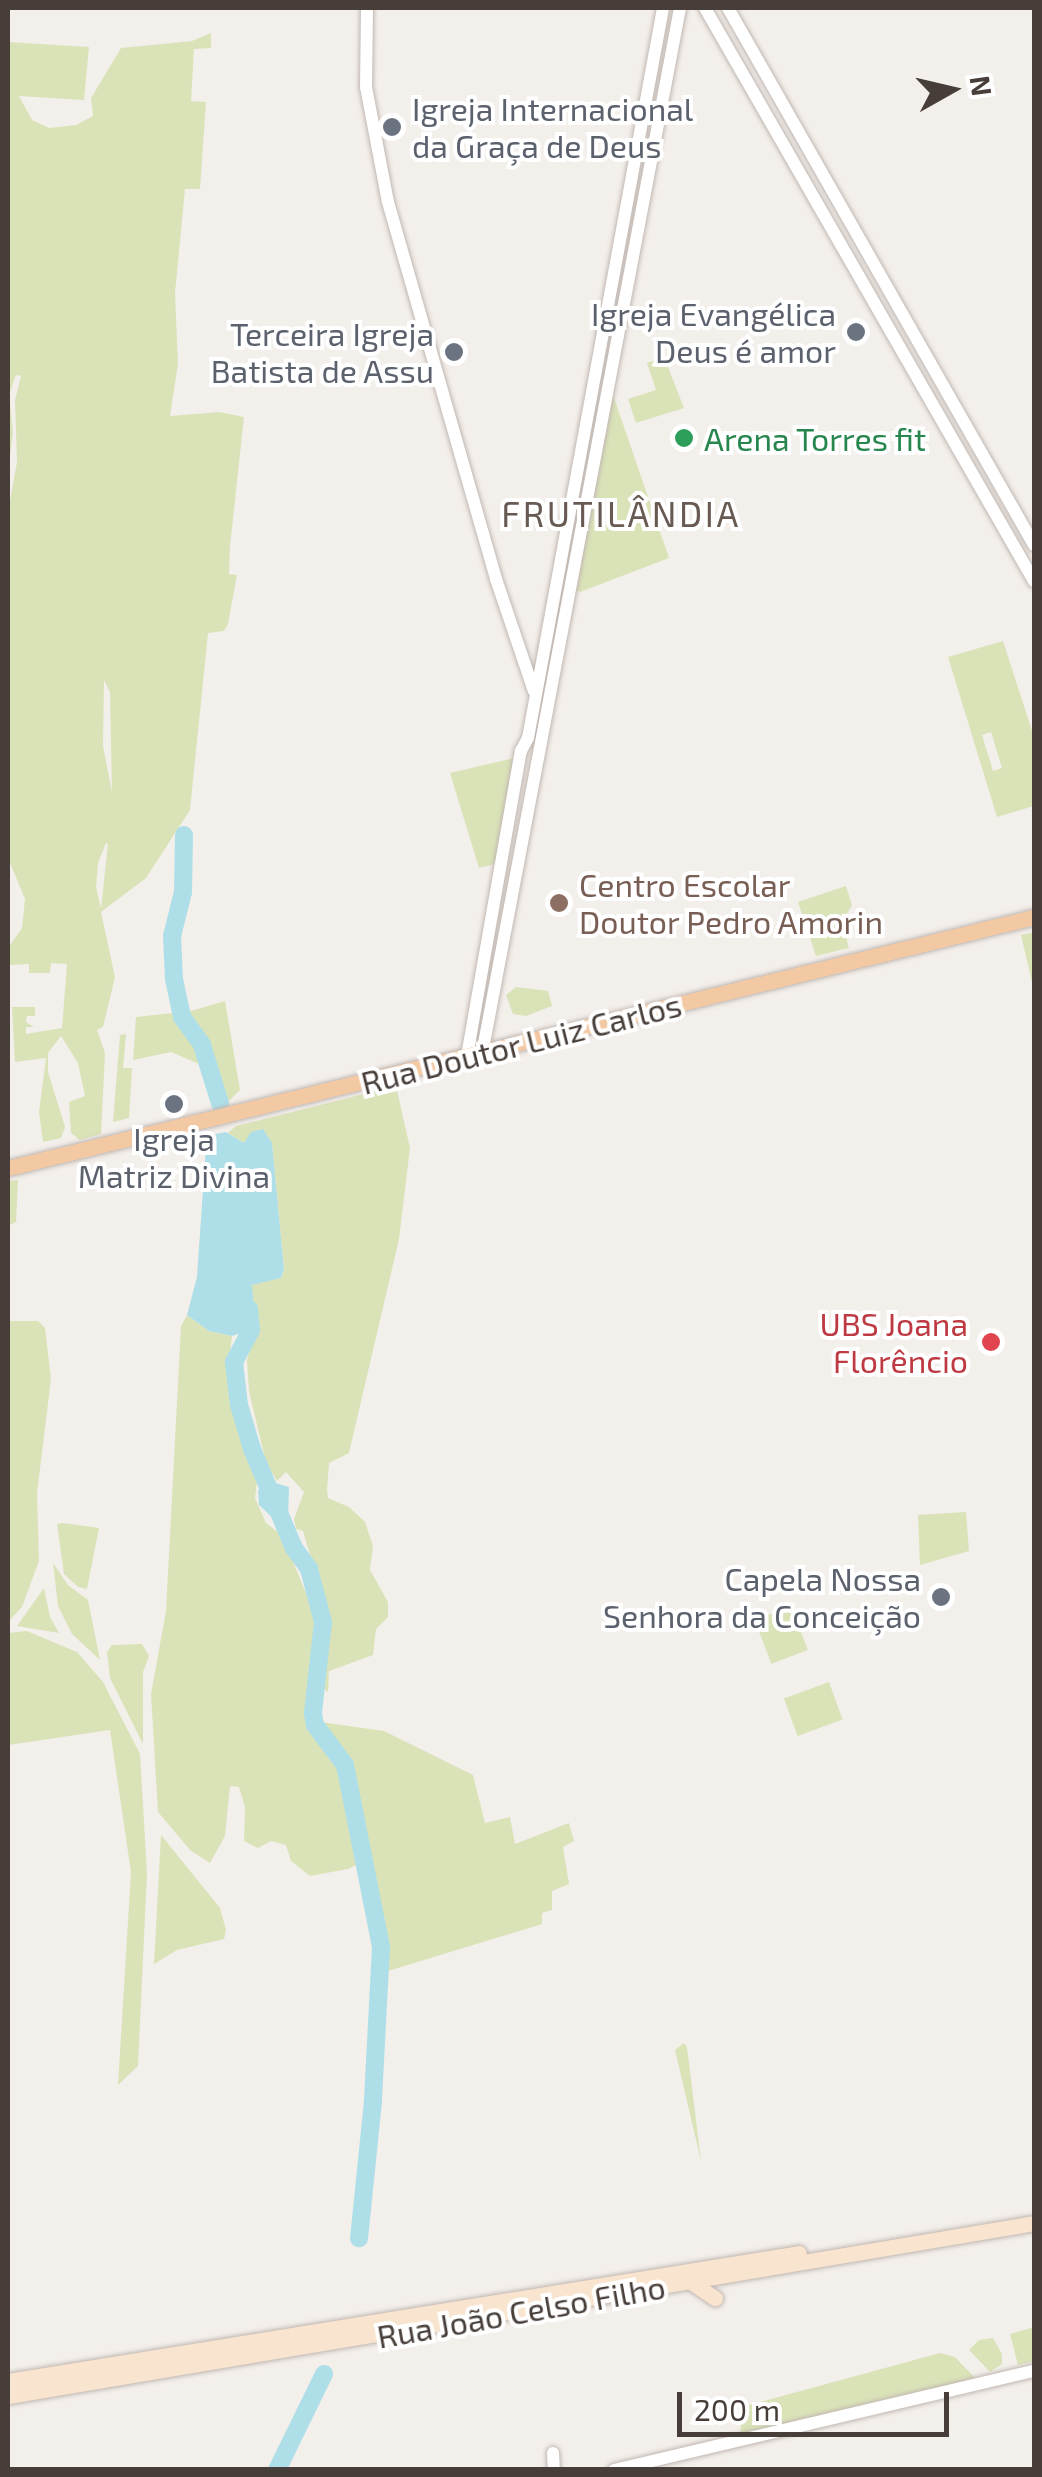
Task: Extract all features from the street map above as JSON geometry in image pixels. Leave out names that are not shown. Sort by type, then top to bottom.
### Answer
[{"type":"main road","name":"Rua Doutor Luiz Carlos","points":[[8,1168],[1034,917]]},
{"type":"main road","name":"Rua João Celso Filho","points":[[8,2396],[1034,2213]]},
{"type":"main road","name":"Rua João Celso Filho","points":[[8,2382],[691,2282],[1034,2223]]},
{"type":"main road","points":[[691,2282],[714,2298]]},
{"type":"street","points":[[367,8],[366,87],[388,202],[496,579],[534,691]]},
{"type":"street","points":[[475,1055],[534,691],[582,485],[663,8]]},
{"type":"street","points":[[475,1055],[582,485],[680,8]]},
{"type":"street","points":[[705,8],[1034,581]]},
{"type":"street","points":[[728,8],[1034,544]]},
{"type":"street","points":[[842,245],[859,238]]},
{"type":"street","points":[[994,510],[1010,500]]},
{"type":"street","points":[[614,2470],[1034,2371]]},
{"type":"street","points":[[553,2453],[554,2470]]},
{"type":"green space","points":[[211,33],[211,48],[194,49],[191,101],[206,102],[200,189],[185,189],[175,293],[178,364],[170,416],[219,412],[244,417],[230,546],[229,574],[237,575],[228,624],[224,631],[208,633],[190,810],[146,878],[101,912],[115,977],[103,1027],[97,1030],[105,1053],[101,1134],[80,1140],[71,1133],[69,1102],[85,1096],[78,1063],[61,1036],[48,1053],[48,1072],[65,1127],[61,1138],[43,1142],[39,1112],[46,1058],[15,1062],[12,1007],[35,1007],[35,1016],[27,1016],[26,1022],[34,1027],[26,1027],[26,1034],[62,1028],[67,964],[51,963],[50,973],[29,973],[29,964],[8,965],[8,948],[22,928],[25,899],[8,858],[8,512],[17,462],[15,400],[21,376],[16,375],[9,395],[13,432],[8,473],[8,42],[89,47],[84,100],[19,96],[32,120],[49,128],[76,125],[93,116],[91,98],[121,48],[192,41]],"holes":[[[104,680],[110,692],[112,792],[103,746]],[[108,844],[101,908],[96,887],[98,863]]]},
{"type":"green space","points":[[664,357],[684,408],[636,423],[628,399],[656,390],[647,363]]},
{"type":"green space","points":[[612,392],[669,558],[580,592],[575,590]]},
{"type":"green space","points":[[1003,641],[1034,737],[1034,806],[997,817],[948,657]],"holes":[[[991,732],[1002,768],[993,771],[982,735]]]},
{"type":"green space","points":[[514,758],[495,864],[479,868],[450,773]]},
{"type":"green space","points":[[846,886],[852,905],[842,922],[849,948],[816,956],[798,902]]},
{"type":"green space","points":[[1034,932],[1034,991],[1021,935]]},
{"type":"green space","points":[[516,987],[548,991],[552,1006],[526,1016],[513,1014],[506,995]]},
{"type":"green space","points":[[225,1001],[240,1090],[228,1102],[207,1089],[205,1071],[199,1064],[171,1052],[133,1060],[136,1017],[191,1011]]},
{"type":"green space","points":[[126,1034],[123,1068],[132,1068],[129,1118],[113,1122],[120,1035]]},
{"type":"green space","points":[[396,1086],[410,1148],[399,1239],[349,1453],[329,1463],[327,1490],[328,1498],[349,1507],[365,1522],[373,1546],[370,1570],[388,1602],[388,1617],[376,1629],[373,1655],[329,1671],[328,1692],[322,1687],[326,1609],[303,1531],[296,1529],[294,1519],[304,1492],[286,1472],[277,1481],[266,1463],[249,1391],[247,1360],[256,1328],[251,1284],[281,1278],[284,1270],[272,1143],[244,1143],[228,1133],[236,1126]]},
{"type":"green space","points":[[18,1180],[16,1222],[8,1226],[8,1181]]},
{"type":"green space","points":[[187,1315],[209,1331],[232,1336],[228,1371],[231,1393],[257,1481],[255,1498],[266,1523],[282,1535],[308,1598],[313,1596],[320,1622],[304,1714],[341,1764],[356,1865],[348,1869],[310,1876],[291,1861],[286,1845],[271,1841],[258,1848],[244,1841],[245,1807],[239,1787],[230,1786],[225,1836],[210,1863],[190,1850],[158,1812],[151,1694],[166,1611],[181,1326]]},
{"type":"green space","points":[[8,1321],[38,1321],[45,1328],[51,1379],[37,1493],[39,1561],[22,1607],[8,1622]]},
{"type":"green space","points":[[966,1512],[969,1551],[920,1565],[918,1515]]},
{"type":"green space","points":[[57,1524],[99,1528],[87,1589],[78,1587],[64,1574]]},
{"type":"green space","points":[[53,1563],[68,1585],[88,1600],[100,1660],[72,1634],[58,1606]]},
{"type":"green space","points":[[44,1588],[50,1617],[59,1633],[17,1626]]},
{"type":"green space","points":[[791,1606],[808,1650],[771,1664],[755,1620]]},
{"type":"green space","points":[[27,1631],[77,1652],[103,1682],[140,1754],[147,1873],[138,2066],[118,2085],[131,1872],[110,1730],[8,1745],[8,1633]]},
{"type":"green space","points":[[142,1644],[149,1656],[143,1672],[143,1744],[110,1678],[107,1652],[112,1645]]},
{"type":"green space","points":[[829,1682],[843,1720],[798,1736],[784,1698]]},
{"type":"green space","points":[[320,1722],[384,1731],[473,1775],[485,1823],[510,1817],[515,1844],[569,1823],[574,1841],[563,1847],[569,1884],[552,1891],[552,1910],[542,1913],[542,1924],[388,1971],[348,1761]]},
{"type":"green space","points":[[161,1835],[220,1908],[226,1930],[224,1939],[177,1950],[154,1964]]},
{"type":"green space","points":[[684,2043],[687,2047],[701,2161],[675,2050]]},
{"type":"green space","points":[[1034,2327],[1034,2361],[1018,2365],[1010,2334]]},
{"type":"green space","points":[[993,2338],[1002,2354],[1002,2364],[990,2372],[969,2350],[979,2340]]},
{"type":"green space","points":[[940,2353],[955,2357],[975,2378],[740,2438],[742,2407]]},
{"type":"water","points":[[263,1129],[272,1143],[284,1270],[281,1278],[252,1285],[256,1328],[232,1336],[209,1331],[187,1315],[197,1277],[206,1146],[215,1134],[226,1132],[244,1143],[251,1132]]},
{"type":"water","points":[[272,1482],[289,1487],[288,1519],[279,1524],[259,1505],[258,1490]]},
{"type":"waterway","points":[[184,835],[183,892],[172,936],[174,979],[182,1017],[202,1045],[220,1103]]},
{"type":"waterway","points":[[249,1309],[251,1330],[234,1362],[239,1405],[252,1449],[294,1548],[309,1569],[323,1622],[315,1725],[345,1765],[381,1947],[373,2101],[359,2238]]},
{"type":"waterway","points":[[277,2470],[324,2374]]},
{"type":"place","name":"Igreja Internacional da Graça de Deus","points":[[392,127]]},
{"type":"place","name":"Igreja Evangélica Deus é amor","points":[[856,332]]},
{"type":"place","name":"Terceira Igreja Batista de Assu","points":[[454,352]]},
{"type":"place","name":"Arena Torres fit","points":[[684,438]]},
{"type":"place","name":"Centro Escolar Doutor Pedro Amorin","points":[[559,903]]},
{"type":"place","name":"Igreja Matriz Divina","points":[[174,1104]]},
{"type":"place","name":"UBS Joana Florêncio","points":[[991,1342]]},
{"type":"place","name":"Capela Nossa Senhora da Conceição","points":[[941,1597]]},
{"type":"district","name":"FRUTILÂNDIA","points":[[621,513]]}]
